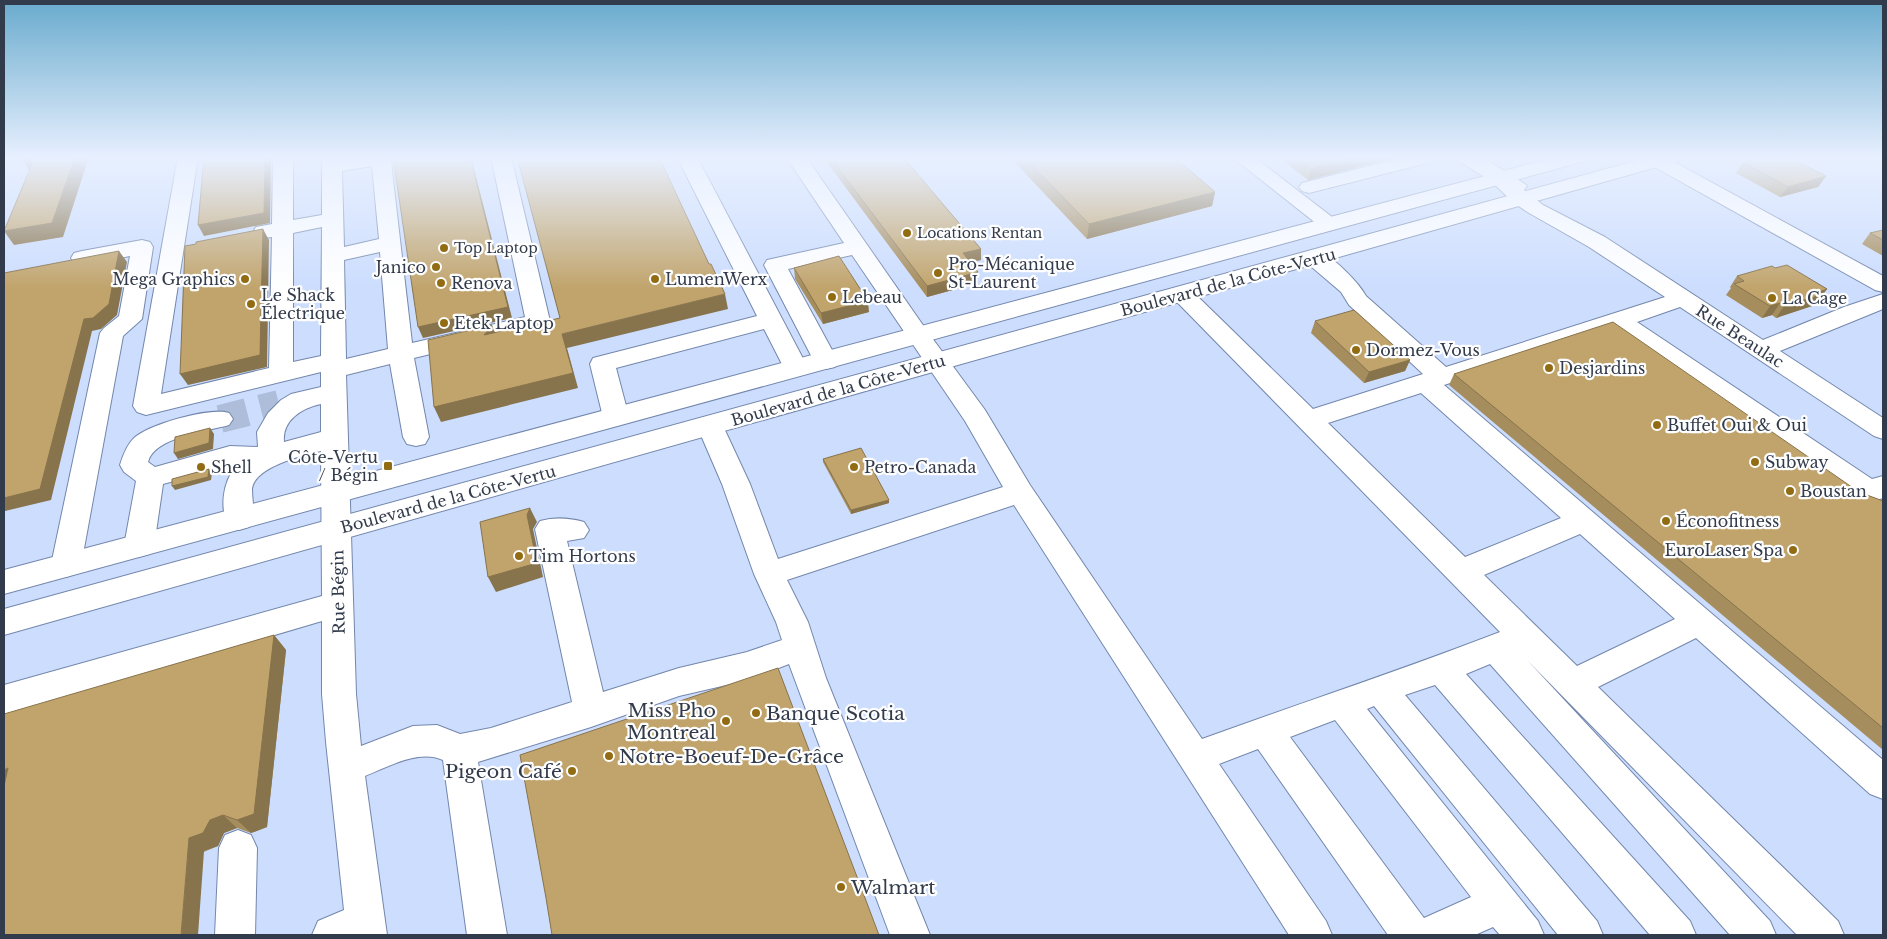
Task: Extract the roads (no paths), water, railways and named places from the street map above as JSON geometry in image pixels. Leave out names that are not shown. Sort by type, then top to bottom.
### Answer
[{"type":"main road","points":[[185,201],[181,249],[146,406],[281,374],[333,374],[401,354],[538,322],[512,201]]},
{"type":"main road","points":[[281,374],[282,201]]},
{"type":"main road","name":"Rue Bégin","points":[[332,201],[334,438],[340,694],[347,768],[355,930]]},
{"type":"main road","points":[[387,201],[401,354],[416,437]]},
{"type":"main road","points":[[710,201],[796,368]]},
{"type":"main road","points":[[826,201],[918,336],[976,416],[1020,492],[1312,935]]},
{"type":"main road","points":[[1307,201],[1339,222]]},
{"type":"main road","points":[[1321,201],[1339,222]]},
{"type":"main road","name":"Boulevard de la Côte-Vertu","points":[[4,582],[1416,201]]},
{"type":"main road","name":"Boulevard de la Côte-Vertu","points":[[5,624],[1516,201]]},
{"type":"main road","name":"Rue Beaulac","points":[[1534,201],[1562,224],[1597,242],[1883,430]]},
{"type":"main road","points":[[1737,201],[1883,285]]},
{"type":"main road","points":[[245,236],[332,218]]},
{"type":"main road","points":[[333,256],[390,243]]},
{"type":"main road","points":[[59,263],[142,247],[130,319],[112,333],[66,566]]},
{"type":"main road","points":[[826,361],[775,265],[858,247]]},
{"type":"main road","points":[[1315,258],[1350,288],[1357,300],[1433,380],[1583,520],[1883,782]]},
{"type":"main road","points":[[1182,294],[1461,572],[1510,642],[1637,804],[1756,935]]},
{"type":"main road","points":[[1309,420],[1683,299]]},
{"type":"main road","points":[[1761,350],[1838,316],[1883,301]]},
{"type":"main road","points":[[616,417],[602,364],[771,320]]},
{"type":"main road","points":[[1618,320],[1870,492],[1883,486]]},
{"type":"main road","points":[[239,519],[239,486],[242,479],[256,465],[271,444],[277,419],[290,406],[290,402],[333,374]]},
{"type":"main road","points":[[150,478],[134,465],[137,452],[142,446],[170,432],[220,419]]},
{"type":"main road","points":[[710,426],[736,484],[770,574],[792,622],[799,647],[910,935]]},
{"type":"main road","points":[[150,478],[271,444],[334,438]]},
{"type":"main road","points":[[139,546],[150,478]]},
{"type":"main road","points":[[770,574],[1020,492]]},
{"type":"main road","points":[[1461,572],[1583,520]]},
{"type":"main road","points":[[574,530],[550,529],[591,712]]},
{"type":"main road","points":[[4,700],[338,604]]},
{"type":"main road","points":[[1573,684],[1699,622]]},
{"type":"main road","points":[[1194,757],[1380,689],[1441,669],[1510,642]]},
{"type":"main road","points":[[1510,642],[1573,684],[1824,935]]},
{"type":"main road","points":[[347,768],[413,742],[437,741],[459,750],[491,744],[679,682],[748,666],[799,647]]},
{"type":"main road","points":[[1441,669],[1676,935]]},
{"type":"main road","points":[[1380,689],[1583,935]]},
{"type":"main road","points":[[1342,703],[1524,935]]},
{"type":"main road","points":[[1265,731],[1412,935]]},
{"type":"main road","points":[[459,750],[487,935]]},
{"type":"main road","points":[[1637,804],[1676,787]]},
{"type":"main road","points":[[235,935],[238,848]]},
{"type":"main road","points":[[1432,935],[1500,904]]},
{"type":"tunnel","points":[[220,419],[279,404]]},
{"type":"place","name":"Locations Rentan","points":[[907,233]]},
{"type":"place","name":"Top Laptop","points":[[444,248]]},
{"type":"place","name":"Janico","points":[[436,267]]},
{"type":"place","name":"Pro-Mécanique St-Laurent","points":[[938,273]]},
{"type":"place","name":"Mega Graphics","points":[[245,279]]},
{"type":"place","name":"LumenWerx","points":[[655,279]]},
{"type":"place","name":"Renova","points":[[441,283]]},
{"type":"place","name":"Lebeau","points":[[832,297]]},
{"type":"place","name":"La Cage","points":[[1772,298]]},
{"type":"place","name":"Le Shack Électrique","points":[[251,304]]},
{"type":"place","name":"Etek Laptop","points":[[444,323]]},
{"type":"place","name":"Dormez-Vous","points":[[1356,350]]},
{"type":"place","name":"Desjardins","points":[[1549,368]]},
{"type":"place","name":"Buffet Oui & Oui","points":[[1657,425]]},
{"type":"place","name":"Subway","points":[[1755,462]]},
{"type":"place","name":"Côte-Vertu / Bégin","points":[[388,466]]},
{"type":"place","name":"Shell","points":[[201,467]]},
{"type":"place","name":"Petro-Canada","points":[[854,467]]},
{"type":"place","name":"Boustan","points":[[1790,491]]},
{"type":"place","name":"Éconofitness","points":[[1666,521]]},
{"type":"place","name":"EuroLaser Spa","points":[[1793,550]]},
{"type":"place","name":"Tim Hortons","points":[[519,556]]},
{"type":"place","name":"Banque Scotia","points":[[756,713]]},
{"type":"place","name":"Miss Pho Montreal","points":[[726,721]]},
{"type":"place","name":"Notre-Boeuf-De-Grâce","points":[[609,756]]},
{"type":"place","name":"Pigeon Café","points":[[572,771]]},
{"type":"place","name":"Walmart","points":[[841,887]]}]
